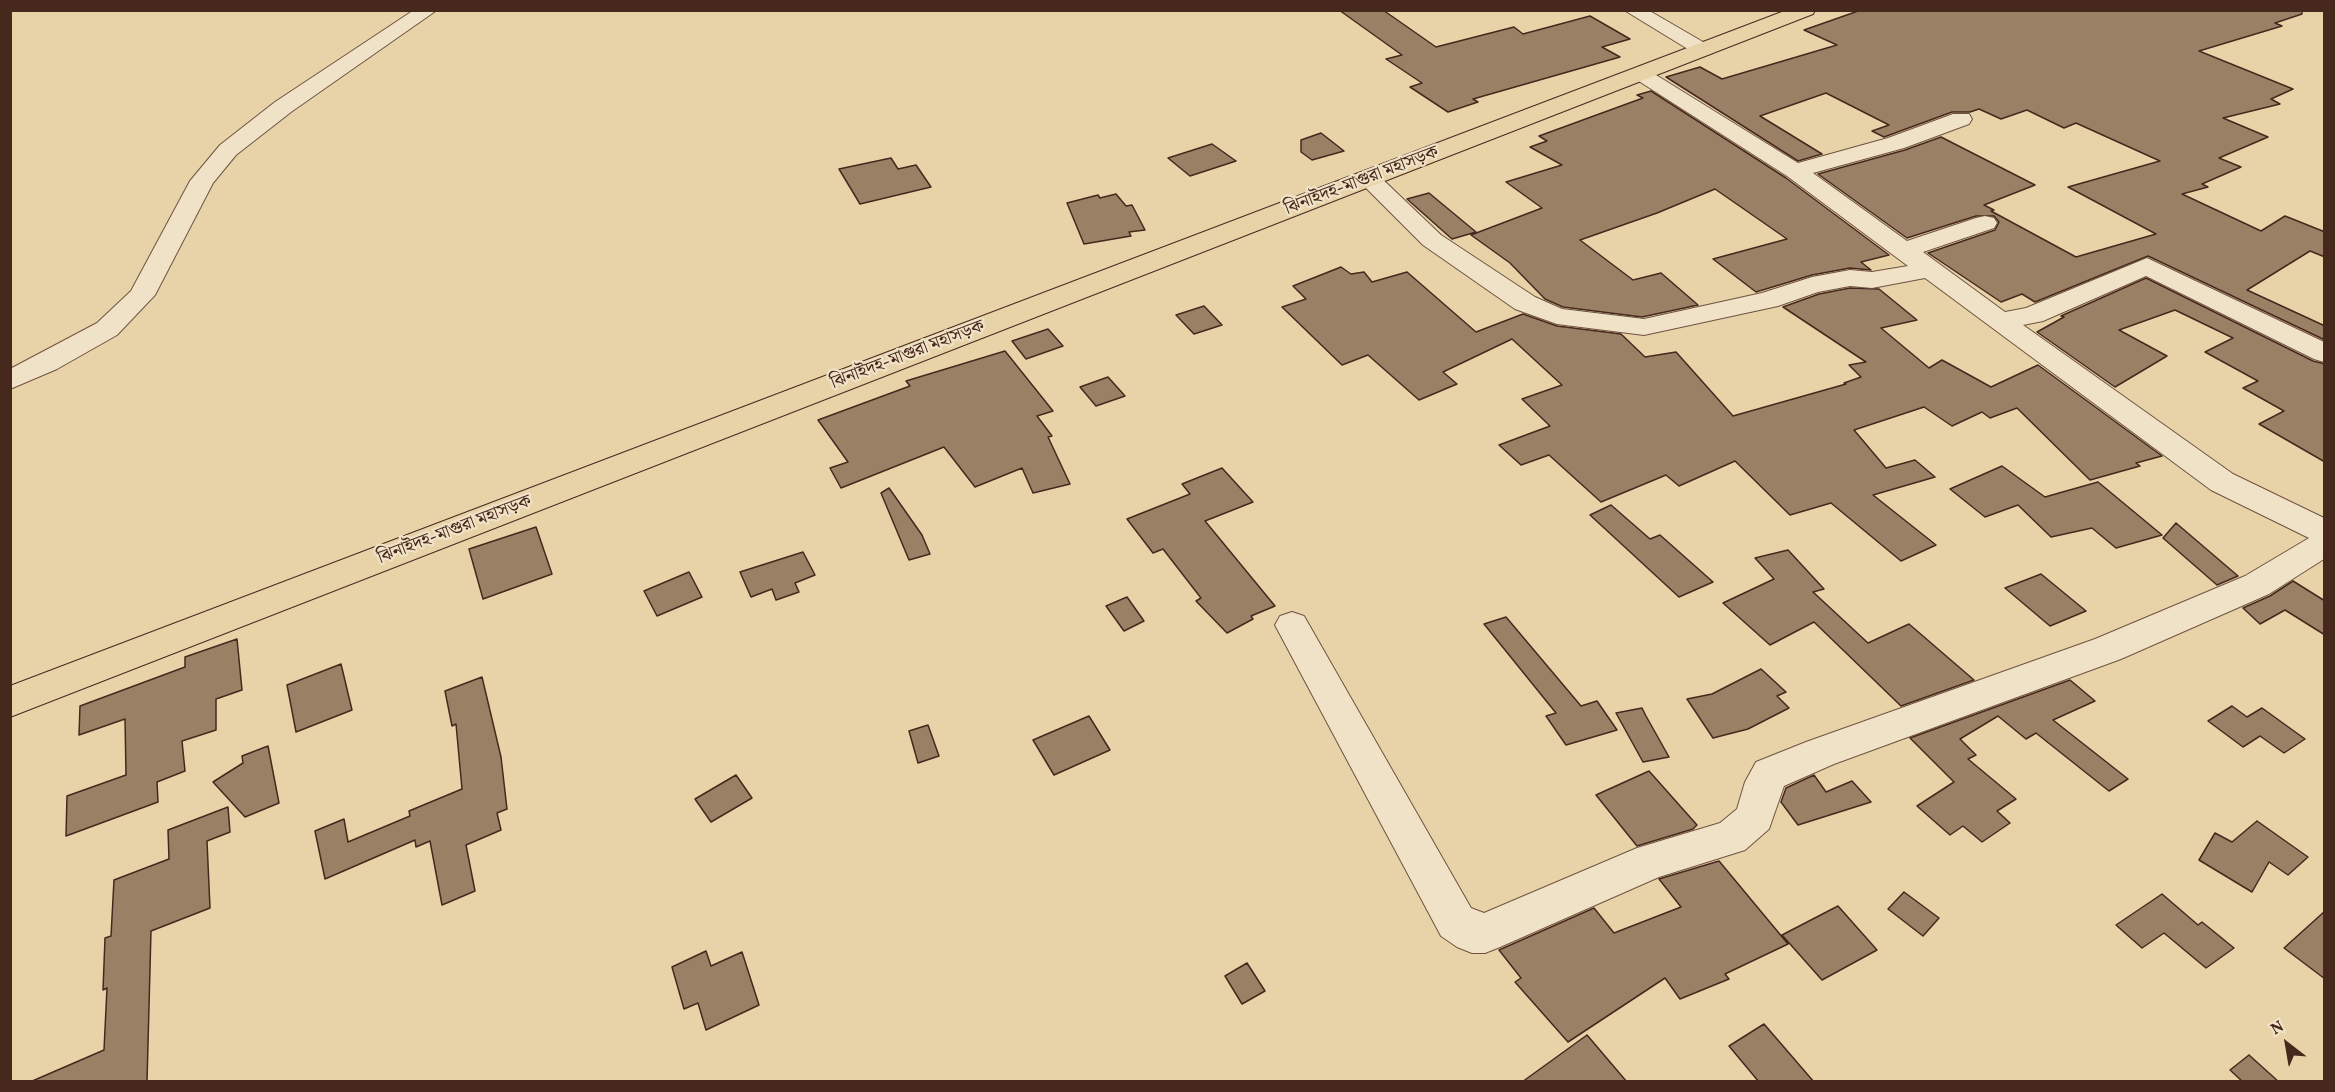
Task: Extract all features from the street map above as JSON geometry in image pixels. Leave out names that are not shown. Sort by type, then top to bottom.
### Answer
[{"type":"highway","name":"ঝিনাইদহ-মাগুরা মহাসড়ক","points":[[10,702],[1806,10]]},
{"type":"street","points":[[10,380],[107,329],[142,295],[202,181],[228,150],[283,107],[428,10]]},
{"type":"street","points":[[1633,10],[1703,50]]},
{"type":"street","points":[[1641,74],[1795,171],[2222,482],[2325,531]]},
{"type":"street","points":[[1795,171],[1896,143],[1960,119]]},
{"type":"street","points":[[1369,179],[1432,240],[1525,303],[1557,316],[1644,327],[1769,300],[1812,285],[1850,278],[1872,280],[1928,270]]},
{"type":"street","points":[[1905,250],[1985,223]]},
{"type":"street","points":[[2000,321],[2033,315],[2147,266],[2325,353]]},
{"type":"street","points":[[1292,625],[1456,922],[1472,933],[1485,933],[1651,861],[1731,837],[1745,828],[1755,817],[1764,782],[1770,774],[1820,753],[2108,649],[2257,585],[2325,544]]},
{"type":"building","points":[[1339,10],[1383,10],[1436,47],[1514,27],[1523,34],[1590,16],[1630,39],[1602,47],[1620,57],[1473,99],[1478,102],[1448,112],[1410,87],[1422,83],[1386,59],[1402,55]]},
{"type":"building","points":[[1861,10],[2302,10],[2302,14],[2275,23],[2282,26],[2199,51],[2293,89],[2271,99],[2280,104],[2223,118],[2268,137],[2219,158],[2241,167],[2202,184],[2208,187],[2182,194],[2261,231],[2285,216],[2325,232],[2325,257],[2310,251],[2247,290],[2325,326],[2325,340],[2148,256],[2035,302],[2022,294],[2001,302],[1928,253],[1995,230],[1999,222],[1994,216],[1976,216],[1907,238],[1818,174],[1905,150],[1941,137],[2035,185],[1984,205],[2076,257],[2156,234],[2068,187],[2160,161],[2076,123],[2064,128],[2027,110],[2001,119],[1979,109],[1970,112],[1952,112],[1884,137],[1872,131],[1889,125],[1826,93],[1760,116],[1822,154],[1798,161],[1666,77],[1700,67],[1722,79],[1837,45],[1804,30]]},
{"type":"building","points":[[1651,91],[1786,178],[1889,255],[1861,262],[1871,270],[1850,268],[1812,275],[1756,292],[1713,259],[1787,239],[1715,189],[1657,213],[1580,240],[1633,280],[1661,273],[1698,305],[1642,317],[1563,307],[1545,299],[1510,263],[1471,235],[1542,208],[1506,182],[1562,165],[1530,147],[1547,141],[1539,136],[1643,98],[1637,95]]},
{"type":"building","points":[[1321,133],[1344,151],[1312,160],[1301,152],[1301,140]]},
{"type":"building","points":[[1212,144],[1236,161],[1190,176],[1168,158]]},
{"type":"building","points":[[891,158],[898,169],[916,165],[931,187],[860,204],[839,169]]},
{"type":"building","points":[[1429,193],[1476,232],[1452,239],[1407,199]]},
{"type":"building","points":[[1116,194],[1126,206],[1132,205],[1145,230],[1129,232],[1131,236],[1084,244],[1067,203],[1098,195],[1100,198]]},
{"type":"building","points":[[1341,267],[1351,274],[1364,272],[1372,282],[1407,272],[1476,332],[1523,314],[1557,326],[1621,334],[1645,357],[1676,352],[1733,416],[1846,384],[1844,383],[1861,377],[1849,365],[1866,362],[1783,307],[1819,294],[1850,288],[1879,289],[1917,320],[1881,328],[1929,368],[1942,360],[1991,387],[2038,365],[2162,456],[2136,463],[2140,466],[2090,480],[2017,408],[1990,418],[1982,412],[1952,426],[1924,407],[1854,430],[1886,468],[1915,460],[1935,477],[1873,495],[1936,545],[1901,561],[1831,503],[1790,515],[1735,461],[1679,486],[1666,475],[1601,502],[1549,455],[1521,465],[1499,445],[1550,426],[1522,399],[1562,385],[1512,339],[1443,372],[1457,384],[1419,400],[1368,355],[1342,365],[1282,307],[1306,299],[1293,286]]},
{"type":"building","points":[[2146,278],[2313,361],[2325,364],[2325,462],[2259,424],[2284,411],[2243,388],[2258,381],[2205,352],[2233,338],[2175,310],[2119,330],[2167,356],[2115,387],[2037,332],[2064,317],[2061,316]]},
{"type":"building","points":[[1204,306],[1222,325],[1194,334],[1176,315]]},
{"type":"building","points":[[1048,329],[1063,346],[1026,359],[1012,341]]},
{"type":"building","points":[[1005,351],[1053,411],[1037,416],[1052,436],[1048,437],[1070,484],[1033,493],[1022,468],[975,487],[944,447],[841,488],[830,468],[848,462],[818,420],[910,386],[906,381]]},
{"type":"building","points":[[1108,377],[1125,396],[1096,406],[1080,387]]},
{"type":"building","points":[[2002,466],[2045,497],[2098,482],[2162,535],[2116,548],[2092,528],[2051,537],[2018,505],[1985,517],[1950,489]]},
{"type":"building","points":[[1222,468],[1253,502],[1205,521],[1275,606],[1251,616],[1253,619],[1227,633],[1196,601],[1201,598],[1163,549],[1153,553],[1127,519],[1190,494],[1182,484]]},
{"type":"building","points":[[889,488],[922,535],[930,554],[909,560],[881,493]]},
{"type":"building","points":[[1611,505],[1650,539],[1660,535],[1713,582],[1679,597],[1590,515]]},
{"type":"building","points":[[2176,523],[2238,576],[2217,585],[2163,538]]},
{"type":"building","points":[[536,527],[552,574],[483,599],[469,549]]},
{"type":"building","points":[[1788,550],[1824,589],[1813,592],[1868,643],[1909,624],[1974,680],[1901,706],[1814,622],[1770,645],[1723,603],[1774,579],[1755,558]]},
{"type":"building","points":[[803,552],[815,575],[795,583],[799,592],[776,600],[772,589],[751,597],[740,572]]},
{"type":"building","points":[[689,572],[702,597],[657,616],[644,591]]},
{"type":"building","points":[[2041,574],[2086,611],[2050,626],[2005,588]]},
{"type":"building","points":[[2293,581],[2325,601],[2325,635],[2285,610],[2260,624],[2243,608],[2270,596]]},
{"type":"building","points":[[1127,597],[1144,621],[1124,631],[1106,606]]},
{"type":"building","points":[[1506,617],[1581,706],[1597,701],[1617,730],[1566,745],[1546,716],[1556,713],[1484,624]]},
{"type":"building","points":[[237,639],[242,690],[216,699],[216,730],[182,741],[185,771],[157,782],[158,802],[66,836],[67,796],[126,775],[125,719],[79,735],[80,706],[185,667],[185,657]]},
{"type":"building","points":[[341,664],[352,710],[296,732],[287,685]]},
{"type":"building","points":[[1761,669],[1786,692],[1777,696],[1789,708],[1748,729],[1713,738],[1687,699],[1712,694]]},
{"type":"building","points":[[482,677],[501,757],[507,809],[497,813],[501,830],[466,845],[475,891],[442,905],[430,841],[416,847],[415,840],[325,879],[315,831],[344,819],[348,842],[410,816],[409,811],[462,789],[456,724],[452,726],[445,691]]},
{"type":"building","points":[[2070,680],[2095,701],[2053,720],[2128,779],[2109,791],[2036,733],[2026,739],[1998,716],[1960,739],[1976,755],[1968,759],[2016,799],[1997,811],[2010,823],[1982,842],[1963,826],[1950,835],[1917,806],[1954,782],[1910,738]]},
{"type":"building","points":[[2232,706],[2247,717],[2262,708],[2305,739],[2284,753],[2260,736],[2243,747],[2208,721]]},
{"type":"building","points":[[1642,708],[1669,757],[1643,762],[1616,713]]},
{"type":"building","points":[[1089,716],[1110,750],[1054,775],[1033,740]]},
{"type":"building","points":[[928,725],[939,756],[918,763],[909,731]]},
{"type":"building","points":[[268,746],[279,803],[245,817],[213,782],[243,763],[242,756]]},
{"type":"building","points":[[1649,771],[1697,825],[1693,829],[1637,846],[1596,795]]},
{"type":"building","points":[[736,775],[752,798],[711,822],[695,799]]},
{"type":"building","points":[[1814,775],[1826,792],[1852,781],[1871,802],[1798,825],[1781,802],[1786,788]]},
{"type":"building","points":[[228,807],[230,832],[207,841],[210,908],[151,931],[147,1082],[30,1082],[104,1050],[107,988],[103,990],[105,938],[111,936],[114,880],[169,859],[168,830]]},
{"type":"building","points":[[2257,821],[2308,857],[2288,875],[2269,862],[2252,892],[2199,860],[2215,833],[2232,842]]},
{"type":"building","points":[[1719,861],[1788,944],[1725,974],[1729,979],[1680,999],[1665,978],[1568,1042],[1515,982],[1521,978],[1499,950],[1594,908],[1614,933],[1681,907],[1659,879]]},
{"type":"building","points":[[1904,892],[1939,918],[1923,936],[1888,909]]},
{"type":"building","points":[[2162,894],[2198,925],[2202,922],[2234,948],[2206,968],[2164,933],[2142,948],[2116,925]]},
{"type":"building","points":[[1838,906],[1877,950],[1822,980],[1782,935]]},
{"type":"building","points":[[2325,911],[2325,979],[2284,948]]},
{"type":"building","points":[[706,951],[711,966],[742,952],[759,1005],[706,1030],[698,1003],[684,1009],[672,967]]},
{"type":"building","points":[[1247,963],[1265,991],[1242,1004],[1225,976]]},
{"type":"building","points":[[1764,1024],[1814,1082],[1759,1082],[1729,1046]]},
{"type":"building","points":[[1587,1035],[1627,1082],[1522,1082]]},
{"type":"building","points":[[2249,1055],[2279,1082],[2243,1082],[2230,1070]]}]
